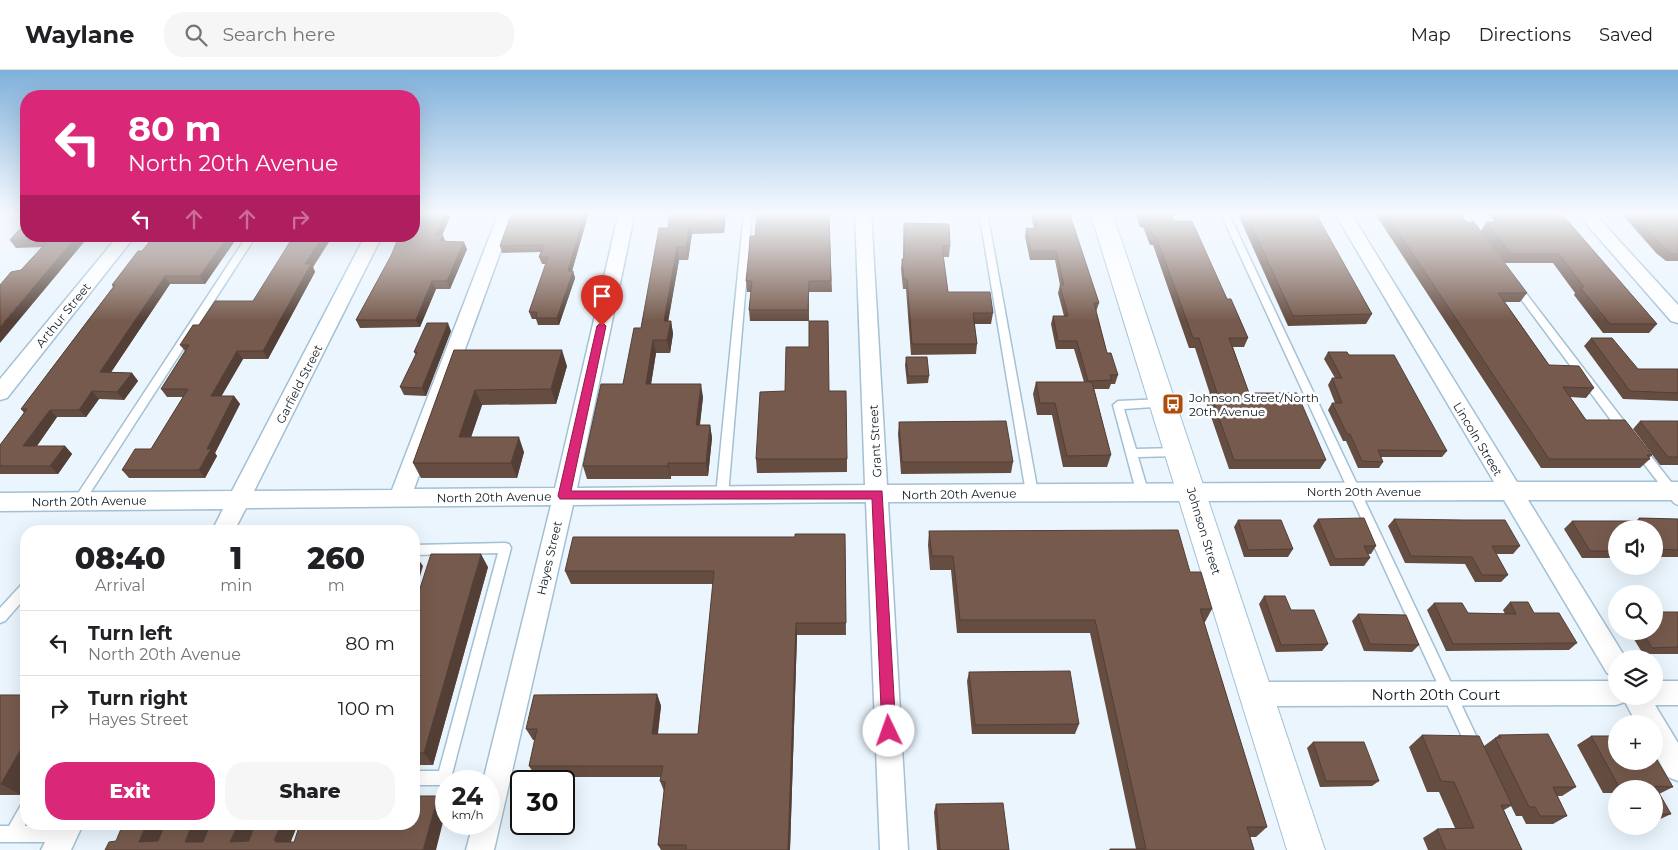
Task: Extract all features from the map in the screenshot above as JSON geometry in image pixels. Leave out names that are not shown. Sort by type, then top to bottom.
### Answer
[{"type":"street","name":"Arthur Street","points":[[0,393],[117,248]]},
{"type":"street","name":"Garfield Street","points":[[226,525],[368,248]]},
{"type":"street","points":[[400,498],[493,248]]},
{"type":"street","name":"Hayes Street","points":[[500,770],[564,496],[619,248]]},
{"type":"street","name":"Grant Street","points":[[865,248],[894,850]]},
{"type":"street","name":"Johnson Street","points":[[1113,248],[1306,850]]},
{"type":"street","name":"Lincoln Street","points":[[1364,248],[1608,652]]},
{"type":"street","points":[[1617,248],[1678,317]]},
{"type":"street","name":"North 20th Avenue","points":[[0,502],[1142,491],[1510,491],[1676,494]]},
{"type":"street","name":"North 20th Court","points":[[1255,694],[1608,693]]},
{"type":"street","points":[[1663,693],[1678,693]]},
{"type":"street","points":[[1663,742],[1678,768]]},
{"type":"street","points":[[480,850],[484,835]]},
{"type":"lane","points":[[80,501],[244,248]]},
{"type":"lane","points":[[722,495],[745,248]]},
{"type":"lane","points":[[988,248],[1032,493]]},
{"type":"lane","points":[[1241,248],[1482,763]]},
{"type":"lane","points":[[1507,274],[1676,494]]},
{"type":"lane","points":[[1142,491],[1118,405],[1164,403]]},
{"type":"lane","points":[[1132,453],[1179,452]]},
{"type":"lane","points":[[420,551],[435,554],[505,548],[444,778],[420,778]]},
{"type":"lane","points":[[0,617],[20,595]]},
{"type":"lane","points":[[7,834],[20,818]]},
{"type":"lane","points":[[7,834],[63,836]]},
{"type":"building","points":[[41,248],[67,248],[0,327],[0,285],[11,272],[21,270]]},
{"type":"building","points":[[144,248],[219,248],[200,276],[165,276],[100,372],[132,373],[117,392],[92,391],[79,410],[50,410],[23,446],[65,446],[50,466],[0,466],[0,445],[27,409],[21,409],[115,285],[112,285],[138,251],[142,251]]},
{"type":"building","points":[[286,248],[315,248],[305,264],[311,264],[263,351],[237,351],[211,396],[234,396],[207,449],[211,449],[199,470],[122,470],[135,449],[151,449],[188,389],[161,389],[189,345],[180,345],[193,325],[199,325],[215,301],[253,301]]},
{"type":"building","points":[[394,248],[461,248],[447,281],[432,281],[416,320],[356,320]]},
{"type":"building","points":[[543,248],[575,248],[568,271],[573,271],[557,318],[536,318],[537,312],[529,312],[548,257],[539,257]]},
{"type":"building","points":[[655,248],[677,248],[664,321],[671,321],[667,340],[653,340],[646,384],[701,384],[696,425],[710,425],[706,463],[668,463],[668,466],[583,466],[601,384],[623,384],[634,328],[641,328]]},
{"type":"building","points":[[749,248],[830,248],[831,281],[809,281],[808,310],[749,310],[752,281],[746,281]]},
{"type":"building","points":[[904,248],[942,248],[948,292],[990,292],[993,313],[973,313],[977,344],[912,344],[907,279],[904,279],[902,259],[904,259]]},
{"type":"building","points":[[1030,248],[1081,248],[1099,303],[1094,303],[1107,353],[1111,353],[1118,375],[1110,375],[1112,380],[1088,381],[1077,341],[1058,341],[1053,316],[1068,316],[1060,285],[1064,285],[1056,251],[1031,251]]},
{"type":"building","points":[[1160,248],[1204,248],[1227,299],[1231,299],[1248,338],[1229,338],[1249,393],[1297,393],[1326,460],[1234,460],[1210,393],[1217,393],[1199,338],[1193,338]]},
{"type":"building","points":[[1262,248],[1335,248],[1372,314],[1293,316]]},
{"type":"building","points":[[1409,248],[1494,248],[1527,293],[1498,293],[1549,365],[1579,366],[1594,388],[1563,387],[1586,420],[1625,420],[1652,455],[1647,455],[1650,459],[1549,459]]},
{"type":"building","points":[[1507,248],[1592,248],[1657,324],[1610,324],[1580,287],[1584,287],[1559,254],[1511,254]]},
{"type":"building","points":[[1665,248],[1678,248],[1678,254],[1672,254]]},
{"type":"building","points":[[809,321],[828,321],[829,391],[846,391],[847,459],[756,459],[760,392],[785,391],[786,347],[809,347]]},
{"type":"building","points":[[427,323],[448,323],[422,388],[400,387],[417,352],[414,352]]},
{"type":"building","points":[[1591,338],[1612,338],[1638,369],[1678,369],[1678,393],[1630,391]]},
{"type":"building","points":[[454,350],[562,350],[551,389],[475,390],[459,437],[519,437],[511,463],[413,463]]},
{"type":"building","points":[[1328,352],[1347,352],[1349,355],[1394,355],[1447,451],[1378,450],[1383,462],[1362,461],[1350,434],[1347,434],[1332,403],[1342,403],[1332,378],[1342,378]]},
{"type":"building","points":[[906,357],[927,357],[929,376],[908,376]]},
{"type":"building","points":[[1036,382],[1092,382],[1111,455],[1067,456],[1055,403],[1040,403]]},
{"type":"building","points":[[1006,421],[1013,462],[902,462],[899,422]]},
{"type":"building","points":[[1640,421],[1678,421],[1678,457],[1668,457]]},
{"type":"building","points":[[1364,518],[1376,546],[1364,546],[1370,558],[1335,559],[1318,519]]},
{"type":"building","points":[[1639,518],[1678,519],[1678,550],[1663,549],[1663,520],[1640,520]]},
{"type":"building","points":[[1394,519],[1505,520],[1520,546],[1492,546],[1508,575],[1482,575],[1472,557],[1411,556]]},
{"type":"building","points":[[1238,520],[1281,520],[1293,549],[1248,550]]},
{"type":"building","points":[[1572,521],[1608,521],[1608,551],[1590,551]]},
{"type":"building","points":[[1178,530],[1190,572],[1201,572],[1212,609],[1200,609],[1267,827],[1247,827],[1254,850],[1110,850],[1146,849],[1095,620],[960,620],[953,556],[932,556],[929,531]]},
{"type":"building","points":[[795,534],[845,534],[846,623],[796,623],[788,850],[686,850],[686,845],[658,845],[665,782],[660,781],[663,766],[529,766],[537,729],[526,729],[534,695],[657,694],[652,734],[698,734],[714,571],[565,571],[573,537],[795,537]]},
{"type":"building","points":[[431,554],[481,554],[424,753],[420,753],[420,588]]},
{"type":"building","points":[[1264,596],[1285,596],[1291,610],[1314,610],[1328,644],[1281,645]]},
{"type":"building","points":[[1510,602],[1528,602],[1534,613],[1559,613],[1577,643],[1453,644],[1434,603],[1462,603],[1468,613],[1516,614]]},
{"type":"building","points":[[1663,612],[1678,612],[1678,647],[1652,648],[1647,640],[1663,640]]},
{"type":"building","points":[[1358,614],[1406,615],[1419,645],[1370,644]]},
{"type":"building","points":[[1070,671],[1079,724],[975,725],[969,672]]},
{"type":"building","points":[[0,695],[20,695],[20,751],[0,784]]},
{"type":"building","points":[[1548,734],[1576,787],[1553,787],[1567,816],[1540,816],[1535,807],[1529,807],[1495,738],[1501,738],[1499,735]]},
{"type":"building","points":[[1422,735],[1479,736],[1512,805],[1501,805],[1522,850],[1446,850],[1437,829],[1474,828],[1454,782],[1441,781]]},
{"type":"building","points":[[1591,736],[1608,736],[1608,767]]},
{"type":"building","points":[[1313,742],[1364,742],[1379,781],[1326,781]]},
{"type":"building","points":[[1610,770],[1663,770],[1673,787],[1663,786],[1663,780],[1615,780]]},
{"type":"building","points":[[420,796],[435,796],[435,807],[423,850],[105,850],[109,842],[116,841],[121,830],[144,830],[139,842],[158,841],[163,830],[190,830],[185,842],[203,842],[208,830],[235,830],[230,842],[249,841],[253,830],[278,830],[274,840],[276,842],[294,842],[298,830],[420,830]]},
{"type":"building","points":[[1663,800],[1671,814],[1663,814]]},
{"type":"building","points":[[1003,803],[1009,850],[940,850],[936,804]]},
{"type":"place","name":"Johnson Street/North 20th Avenue","points":[[1173,404]]},
{"type":"route","points":[[602,326],[564,496],[878,495],[889,731]]}]
